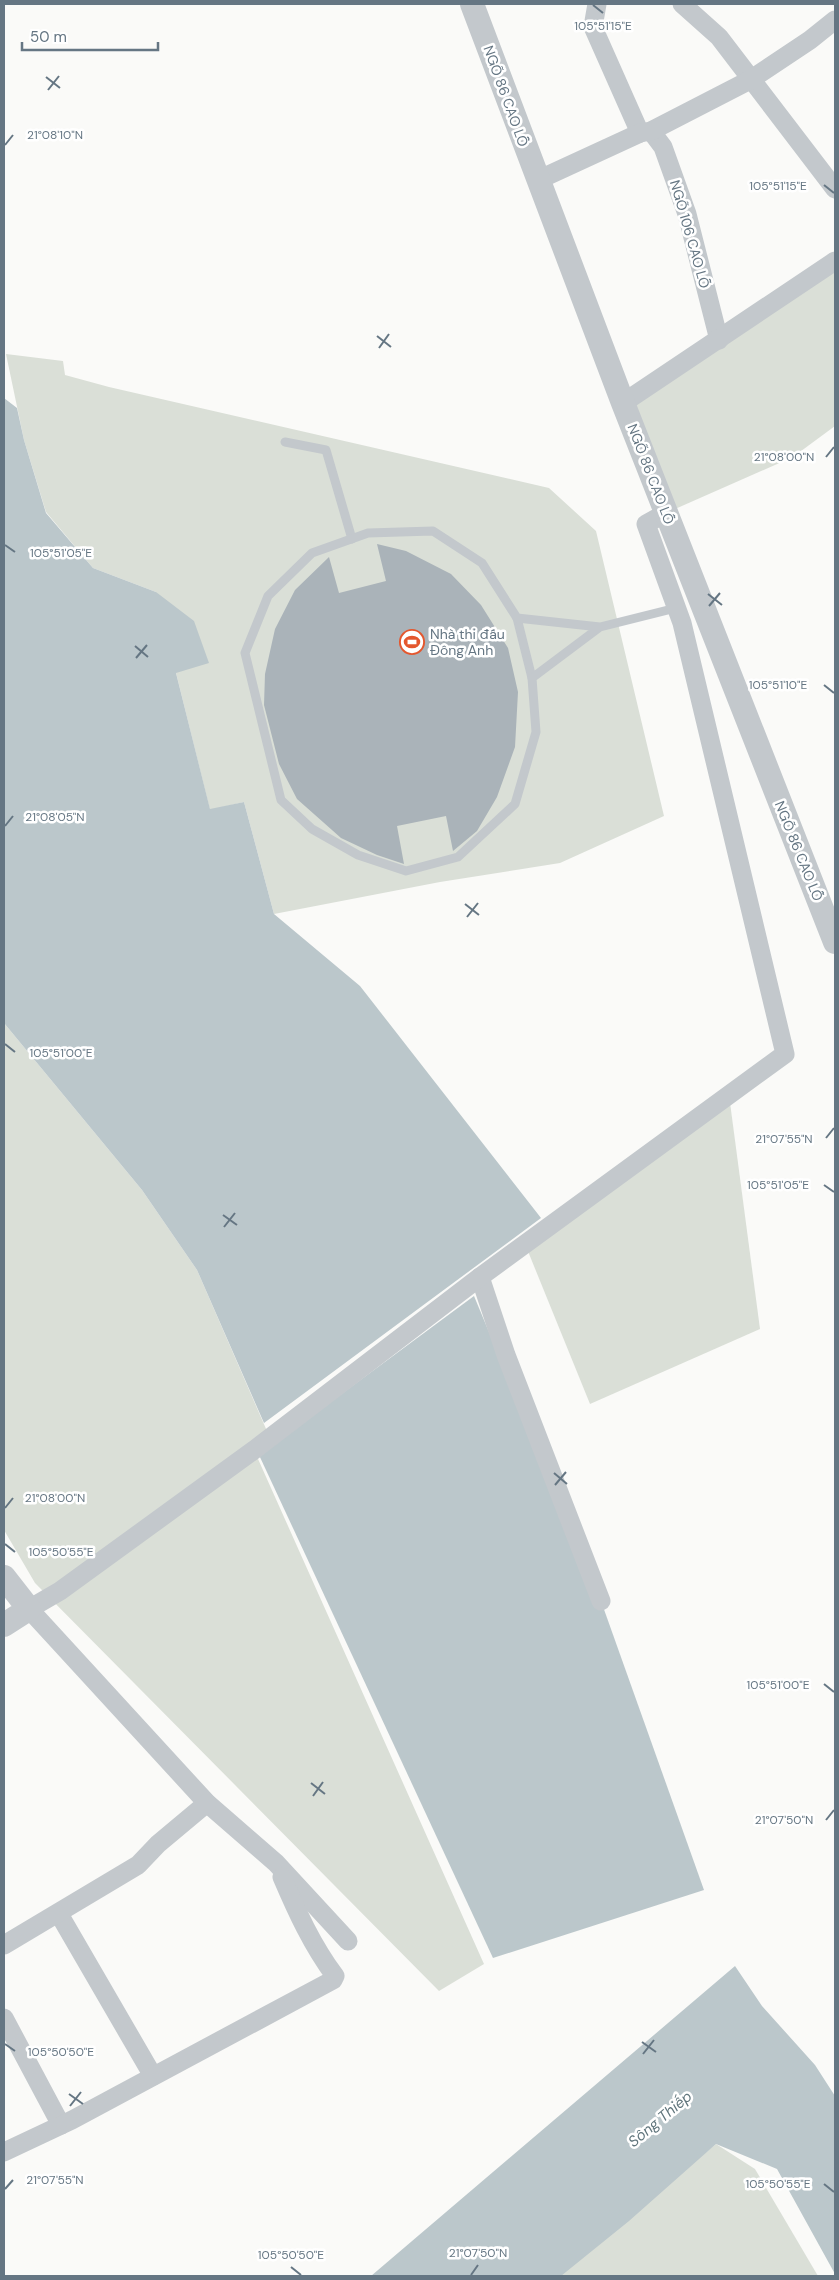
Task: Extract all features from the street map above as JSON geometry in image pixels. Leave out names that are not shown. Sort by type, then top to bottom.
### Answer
[{"type":"street","name":"NGÕ 86 CAO LỖ","points":[[472,4],[623,403],[835,942]]},
{"type":"street","name":"NGÕ 106 CAO LỖ","points":[[597,4],[593,28],[646,132],[663,147],[687,214],[719,340]]},
{"type":"street","points":[[682,4],[719,37],[835,189]]},
{"type":"street","points":[[538,180],[646,132],[750,80],[810,40],[835,20]]},
{"type":"street","points":[[623,403],[835,260]]},
{"type":"street","points":[[4,1625],[60,1591],[254,1450],[480,1277],[785,1054],[682,623],[646,524],[666,513]]},
{"type":"street","points":[[480,1277],[506,1355],[601,1601]]},
{"type":"street","points":[[4,1577],[29,1609],[207,1804],[276,1863],[348,1941]]},
{"type":"street","points":[[4,1945],[59,1914],[138,1865],[158,1844],[207,1804]]},
{"type":"street","points":[[4,2152],[61,2125],[333,1980],[335,1976],[320,1957],[303,1925],[276,1863]]},
{"type":"street","points":[[59,1914],[153,2076]]},
{"type":"street","points":[[4,2018],[61,2125]]},
{"type":"lane","points":[[285,442],[326,450],[352,539]]},
{"type":"lane","points":[[433,531],[482,563],[517,618],[532,678],[536,732],[515,804],[458,857],[406,871],[358,855],[312,829],[281,800],[245,653],[268,596],[312,553],[368,533],[433,531]]},
{"type":"lane","points":[[517,618],[600,627],[676,608]]},
{"type":"lane","points":[[532,678],[600,627]]},
{"type":"shaded area","points":[[835,262],[835,426],[793,457],[666,513],[623,403]]},
{"type":"shaded area","name":"Nhà thi đấu Đông Anh","points":[[6,354],[63,361],[65,375],[109,387],[549,488],[596,531],[664,816],[560,863],[440,882],[274,914],[244,802],[210,810],[156,592],[93,568],[46,512],[24,440]]},
{"type":"shaded area","points":[[4,1023],[142,1190],[197,1270],[270,1438],[254,1450],[484,1964],[439,1991],[35,1583],[4,1530]]},
{"type":"shaded area","points":[[729,1095],[760,1329],[590,1404],[525,1244]]},
{"type":"shaded area","points":[[716,2144],[755,2169],[818,2276],[557,2276]]},
{"type":"water","points":[[4,398],[17,408],[24,440],[46,513],[93,568],[156,592],[194,621],[209,663],[176,673],[210,809],[244,802],[274,914],[360,986],[541,1218],[264,1423],[197,1270],[142,1190],[4,1023]]},
{"type":"water","points":[[474,1296],[601,1601],[704,1890],[493,1958],[259,1455]]},
{"type":"water","name":"Sông Thiếp","points":[[735,1966],[762,2006],[815,2065],[835,2096],[835,2274],[777,2169],[716,2144],[629,2221],[561,2276],[371,2276]]},
{"type":"building","points":[[377,544],[406,551],[451,574],[481,605],[508,648],[518,692],[515,747],[497,797],[477,831],[453,851],[446,816],[397,826],[404,864],[377,855],[341,838],[297,799],[279,764],[264,705],[265,674],[275,629],[295,590],[329,557],[339,593],[386,581]]},
{"type":"place","name":"Nhà thi đấu Đông Anh","points":[[412,642]]}]
